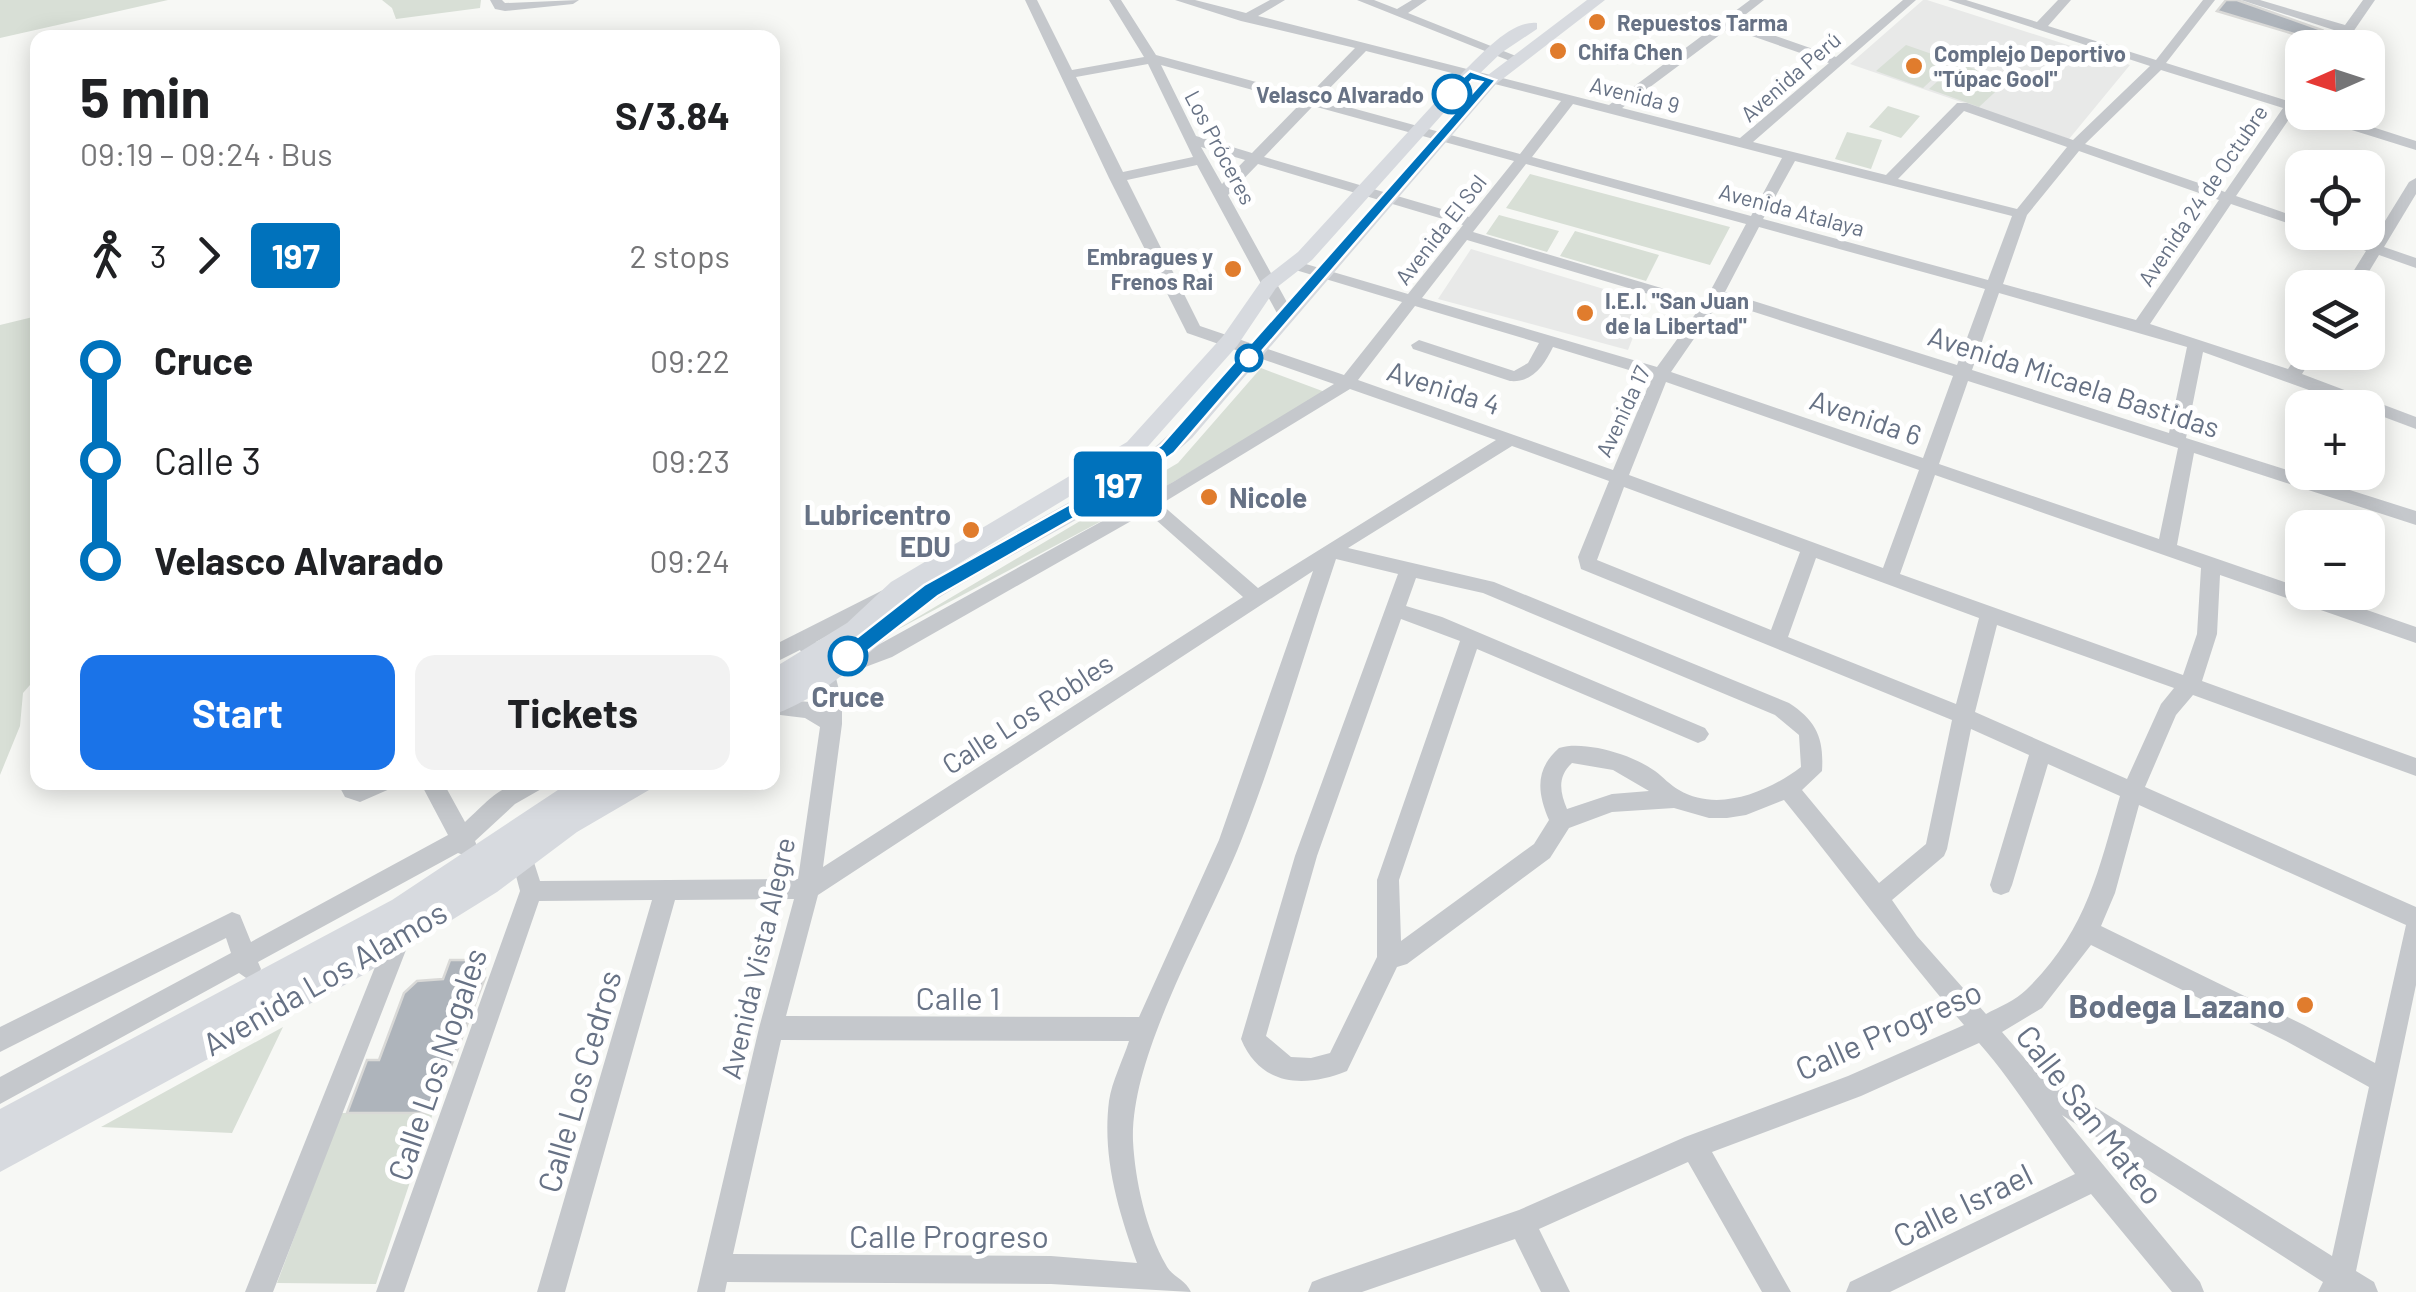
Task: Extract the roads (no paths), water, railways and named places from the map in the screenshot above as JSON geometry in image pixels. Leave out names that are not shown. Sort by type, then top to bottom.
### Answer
[{"type":"main road","points":[[780,678],[883,625],[931,590],[1152,462],[1184,433],[1440,138],[1496,50],[1571,0]]},
{"type":"main road","points":[[780,696],[815,658],[856,630],[900,588],[1135,446],[1156,428],[1228,342],[1269,284],[1294,265],[1418,132],[1480,78],[1516,58],[1597,0]]},
{"type":"main road","name":"Avenida Los Alamos","points":[[0,1156],[396,925],[475,861],[581,790]]},
{"type":"main road","name":"Avenida Los Alamos","points":[[475,861],[522,856],[625,790]]},
{"type":"main road","name":"Avenida Los Alamos","points":[[0,1127],[255,990],[396,925]]},
{"type":"street","points":[[497,3],[573,0]]},
{"type":"street","name":"Avenida 4","points":[[1030,0],[1193,329],[1512,438],[1990,615],[2191,683],[2416,766]]},
{"type":"street","name":"Los Próceres","points":[[1115,0],[1151,59],[1286,316]]},
{"type":"street","name":"Avenida 9","points":[[1181,0],[2020,214]]},
{"type":"street","points":[[1245,18],[1278,0]]},
{"type":"street","points":[[1363,0],[1516,58]]},
{"type":"street","points":[[1399,13],[1421,0]]},
{"type":"street","points":[[1610,111],[1758,0]]},
{"type":"street","name":"Avenida Perú","points":[[1742,144],[1910,0]]},
{"type":"street","points":[[1954,0],[2285,104]]},
{"type":"street","points":[[2040,27],[2065,0]]},
{"type":"street","points":[[1889,578],[2020,214],[2078,144],[2159,64],[2208,0]]},
{"type":"street","points":[[2247,0],[2348,30],[2370,0]]},
{"type":"street","points":[[1726,24],[1838,62]]},
{"type":"street","points":[[1220,194],[1362,48]]},
{"type":"street","points":[[1067,75],[1151,59]]},
{"type":"street","name":"Avenida Atalaya","points":[[1151,59],[2140,326],[2292,376],[2416,423]]},
{"type":"street","name":"Avenida El Sol","points":[[1346,384],[1569,100]]},
{"type":"street","points":[[1888,181],[1962,106],[2285,218]]},
{"type":"street","name":"Avenida 24 de Octubre","points":[[2140,326],[2285,123]]},
{"type":"street","points":[[2367,130],[2416,146]]},
{"type":"street","name":"Avenida Micaela Bastidas","points":[[1190,139],[1388,198],[1468,229],[1961,375],[2416,518]]},
{"type":"street","name":"Avenida 17","points":[[1778,641],[1588,564],[1586,557],[1661,374],[1712,300],[1790,156]]},
{"type":"street","points":[[1116,178],[1201,160]]},
{"type":"street","points":[[2385,235],[2416,182]]},
{"type":"street","points":[[2380,250],[2416,263]]},
{"type":"street","name":"Avenida 6","points":[[1294,265],[1661,374],[2416,634]]},
{"type":"street","points":[[1419,345],[1516,377],[1535,366],[1550,339]]},
{"type":"street","points":[[2167,548],[2196,345]]},
{"type":"street","points":[[2292,376],[2296,370]]},
{"type":"street","points":[[780,656],[815,658],[885,651],[1148,503],[1346,384]]},
{"type":"street","name":"Calle Los Robles","points":[[808,888],[1256,598],[1512,438]]},
{"type":"street","points":[[1148,503],[1256,598]]},
{"type":"street","points":[[1810,549],[1778,641],[1963,716],[2416,918]]},
{"type":"street","points":[[1167,1285],[1130,1207],[1120,1142],[1122,1097],[1146,1029],[1230,840],[1330,551],[1487,587],[1782,709],[1805,723],[1813,746],[1811,771],[1789,790],[1752,804],[1716,810],[1674,798],[1640,772],[1600,757],[1567,754],[1554,764],[1549,776],[1550,800],[1561,821]]},
{"type":"street","name":"Calle Progreso","points":[[1322,1292],[1522,1223],[1694,1146],[1852,1087],[1983,1028],[2032,1000],[2087,931],[2103,893],[2131,794],[2168,710],[2191,683],[2207,634],[2210,563]]},
{"type":"street","points":[[1409,570],[1306,856],[1253,1039],[1276,1065],[1305,1074],[1338,1062],[1390,958],[1388,880],[1471,638]]},
{"type":"street","points":[[1396,610],[1698,734]]},
{"type":"street","points":[[1878,898],[1936,849],[1963,716],[1990,615]]},
{"type":"street","name":"Avenida Vista Alegre","points":[[714,1280],[771,1028],[808,888],[832,724],[815,658]]},
{"type":"street","points":[[780,706],[808,710],[832,724]]},
{"type":"street","points":[[2002,884],[2041,752]]},
{"type":"street","points":[[435,790],[475,861]]},
{"type":"street","points":[[0,1091],[370,892],[475,861],[506,797],[519,790]]},
{"type":"street","name":"Calle San Mateo","points":[[1789,790],[1878,898],[1909,944],[2024,1076],[2045,1113],[2190,1292]]},
{"type":"street","points":[[1390,958],[1399,956],[1542,851],[1561,821],[1612,804],[1674,798]]},
{"type":"street","points":[[522,856],[531,891],[808,888]]},
{"type":"street","name":"Calle Los Cedros","points":[[552,1292],[667,888]]},
{"type":"street","name":"Calle Los Nogales","points":[[390,1292],[531,891]]},
{"type":"street","points":[[259,1292],[396,925],[370,892]]},
{"type":"street","points":[[0,1040],[232,923],[255,990]]},
{"type":"street","points":[[2087,931],[2385,1082]]},
{"type":"street","points":[[2024,1076],[2346,1287],[2415,943]]},
{"type":"street","name":"Calle 1","points":[[771,1028],[1146,1029]]},
{"type":"street","points":[[1694,1146],[1777,1292]]},
{"type":"street","name":"Calle Israel","points":[[1860,1292],[2095,1178]]},
{"type":"street","points":[[1522,1223],[1556,1292]]},
{"type":"street","name":"Calle Progreso","points":[[714,1280],[1051,1270],[1167,1285]]},
{"type":"place","name":"Repuestos Tarma","points":[[1597,22]]},
{"type":"place","name":"Chifa Chen","points":[[1558,51]]},
{"type":"place","name":"Complejo Deportivo \"Túpac Gool\"","points":[[1914,66]]},
{"type":"place","name":"Velasco Alvarado","points":[[1452,94]]},
{"type":"place","name":"Embragues y Frenos Rai","points":[[1233,269]]},
{"type":"place","name":"I.E.I. \"San Juan de la Libertad\"","points":[[1585,313]]},
{"type":"place","name":"Nicole","points":[[1209,497]]},
{"type":"place","name":"Lubricentro EDU","points":[[971,530]]},
{"type":"place","name":"Cruce","points":[[848,656]]},
{"type":"place","name":"Bodega Lazano","points":[[2305,1005]]}]
